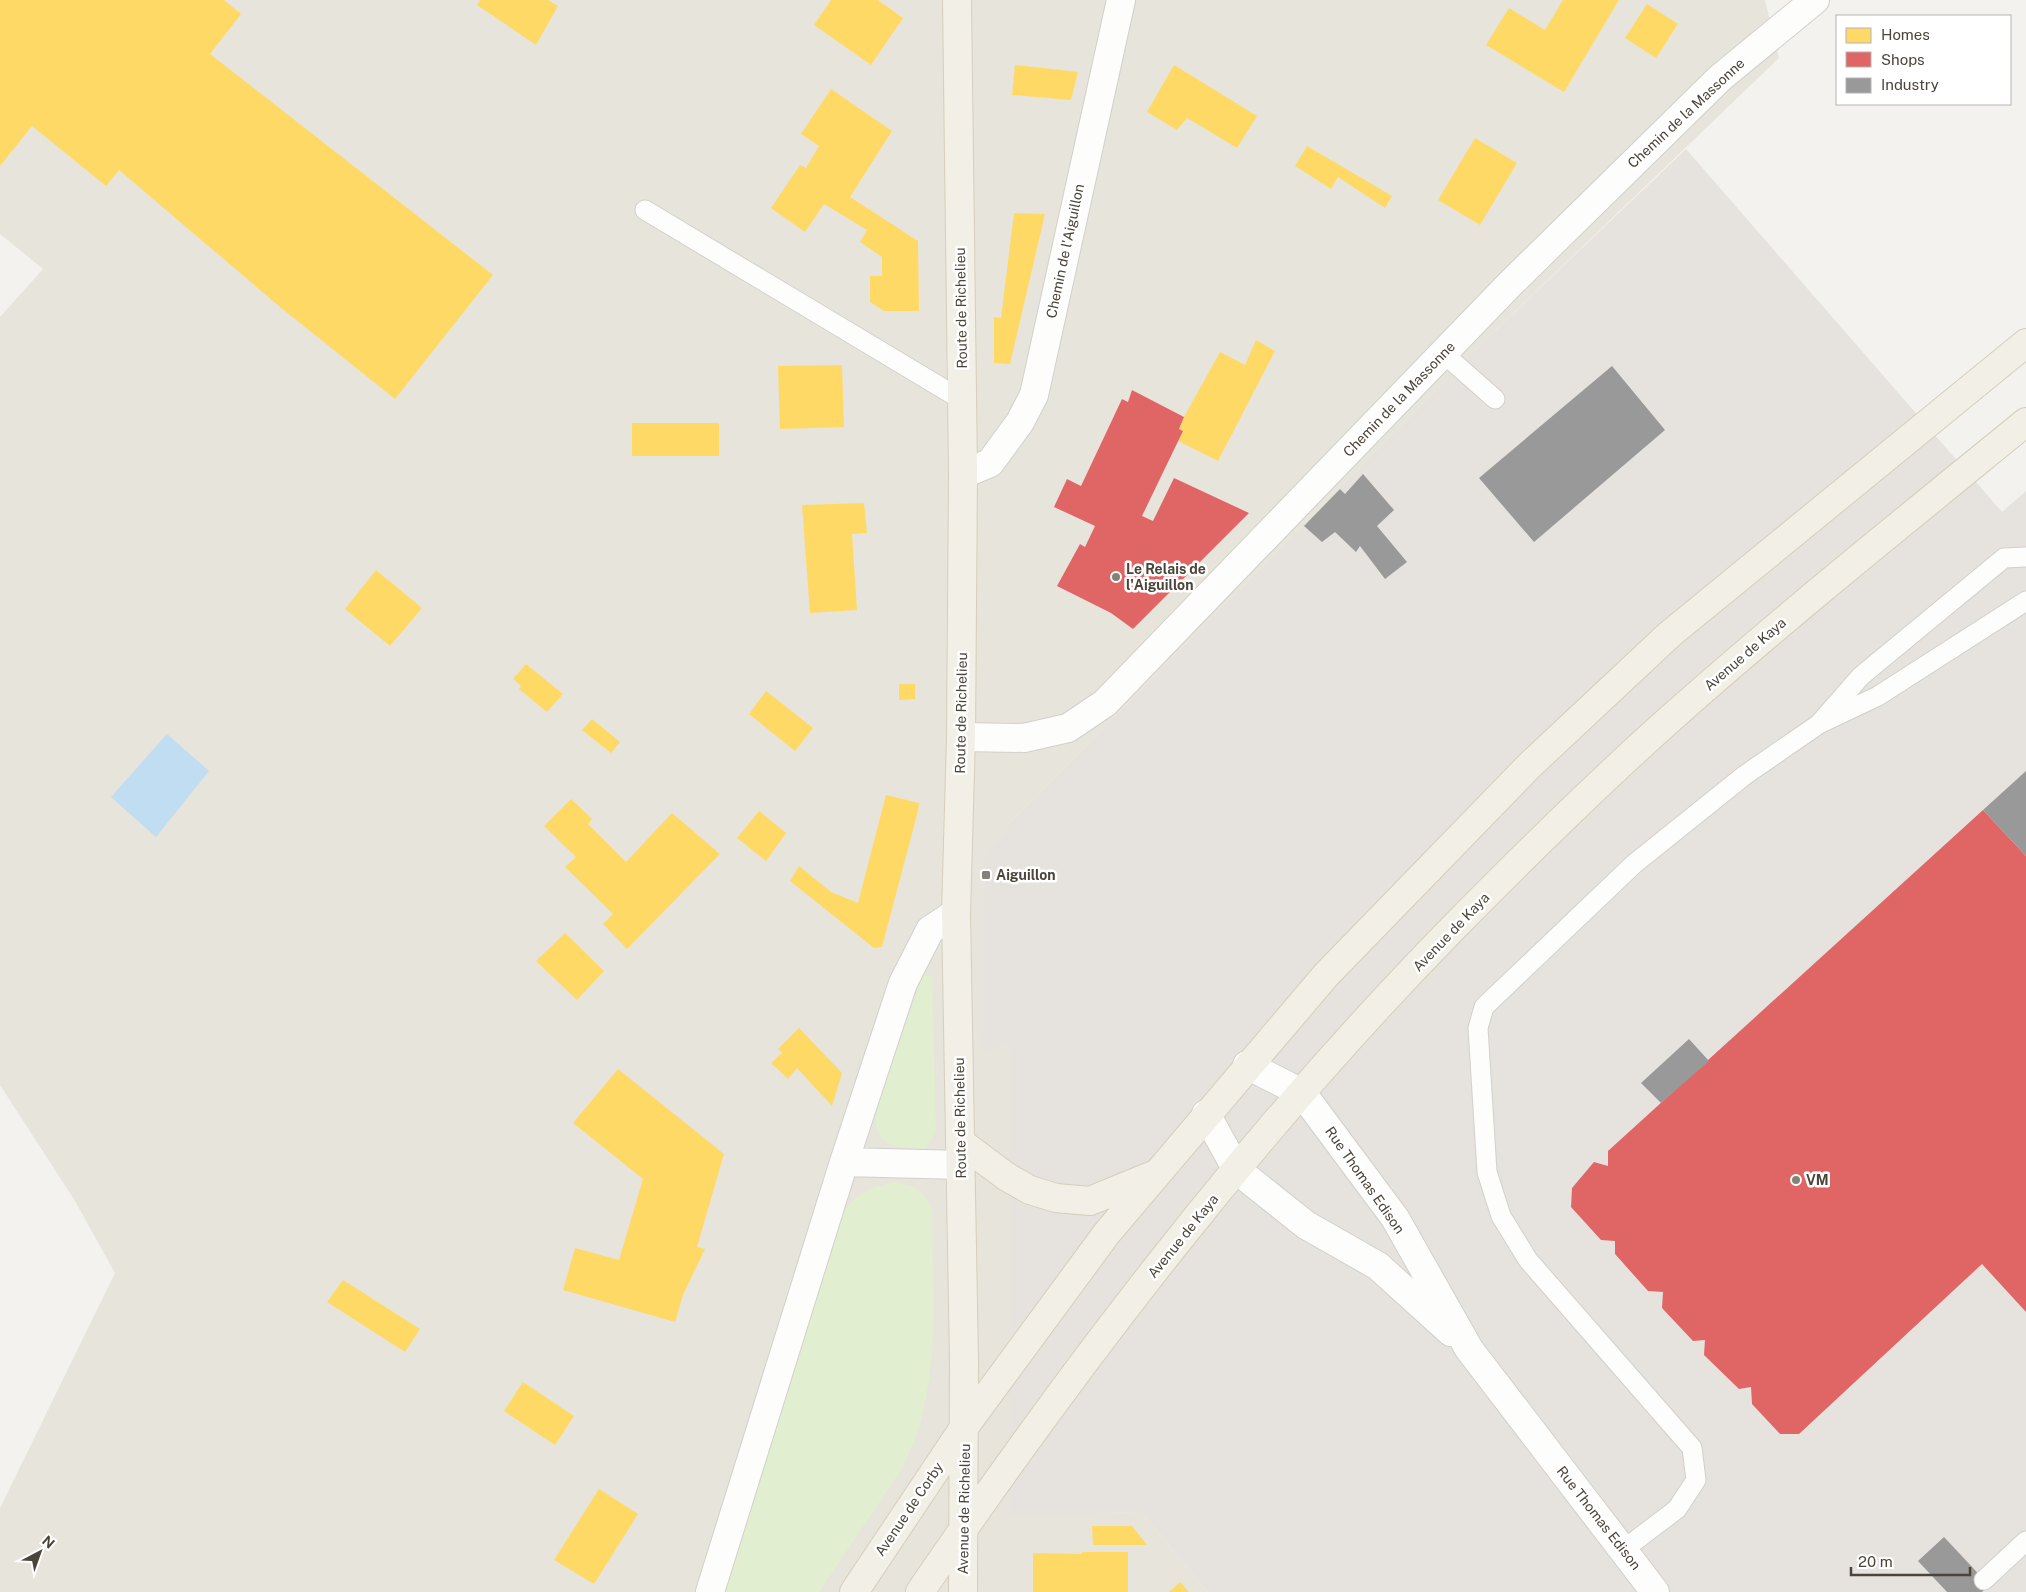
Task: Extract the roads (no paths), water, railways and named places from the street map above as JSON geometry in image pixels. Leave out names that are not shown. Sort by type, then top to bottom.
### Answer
[{"type":"main road","name":"Route de Richelieu","points":[[957,0],[963,474],[961,736],[956,913],[965,1426]]},
{"type":"main road","points":[[965,1426],[1107,1233],[1326,974],[1411,885],[1597,700],[1677,627],[2026,343]]},
{"type":"main road","name":"Avenue de Kaya","points":[[964,1528],[1082,1365],[1237,1170],[1302,1093],[1453,928],[1576,806],[1668,720],[1805,602],[2026,422]]},
{"type":"main road","points":[[961,1153],[1030,1190],[1056,1198],[1090,1201],[1157,1173]]},
{"type":"main road","name":"Avenue de Richelieu","points":[[963,1592],[965,1426]]},
{"type":"main road","name":"Avenue de Corby","points":[[854,1592],[965,1426]]},
{"type":"main road","points":[[920,1592],[964,1528]]},
{"type":"street","name":"Chemin de l'Aiguillon","points":[[963,474],[990,463],[1020,422],[1034,394],[1121,0]]},
{"type":"street","name":"Chemin de la Massonne","points":[[961,736],[1024,738],[1068,728],[1105,703],[1510,284],[1720,78],[1815,0]]},
{"type":"street","points":[[710,1592],[844,1162],[903,983],[930,930],[956,913]]},
{"type":"street","name":"Rue Thomas Edison","points":[[1248,1065],[1302,1093],[1395,1218],[1469,1349],[1655,1592]]},
{"type":"street","name":"Rue Thomas Edison","points":[[1206,1114],[1237,1170],[1306,1225],[1378,1266],[1469,1349]]},
{"type":"street","points":[[844,1162],[961,1153]]},
{"type":"lane","points":[[645,210],[962,400]]},
{"type":"lane","points":[[1443,353],[1495,399]]},
{"type":"lane","points":[[1819,724],[1861,676],[2004,558],[2026,557]]},
{"type":"lane","points":[[1623,1550],[1677,1509],[1696,1480],[1692,1448],[1528,1260],[1501,1216],[1487,1172],[1478,1028],[1484,1008],[1634,864],[1745,775],[1819,724],[1878,696],[2026,601]]},
{"type":"lane","points":[[1984,1580],[2026,1541]]},
{"type":"water","points":[[167,734],[209,771],[156,837],[111,797]]},
{"type":"place","name":"Le Relais de l'Aiguillon","points":[[1116,577]]},
{"type":"place","name":"Aiguillon","points":[[986,875]]},
{"type":"place","name":"VM","points":[[1796,1180]]}]
